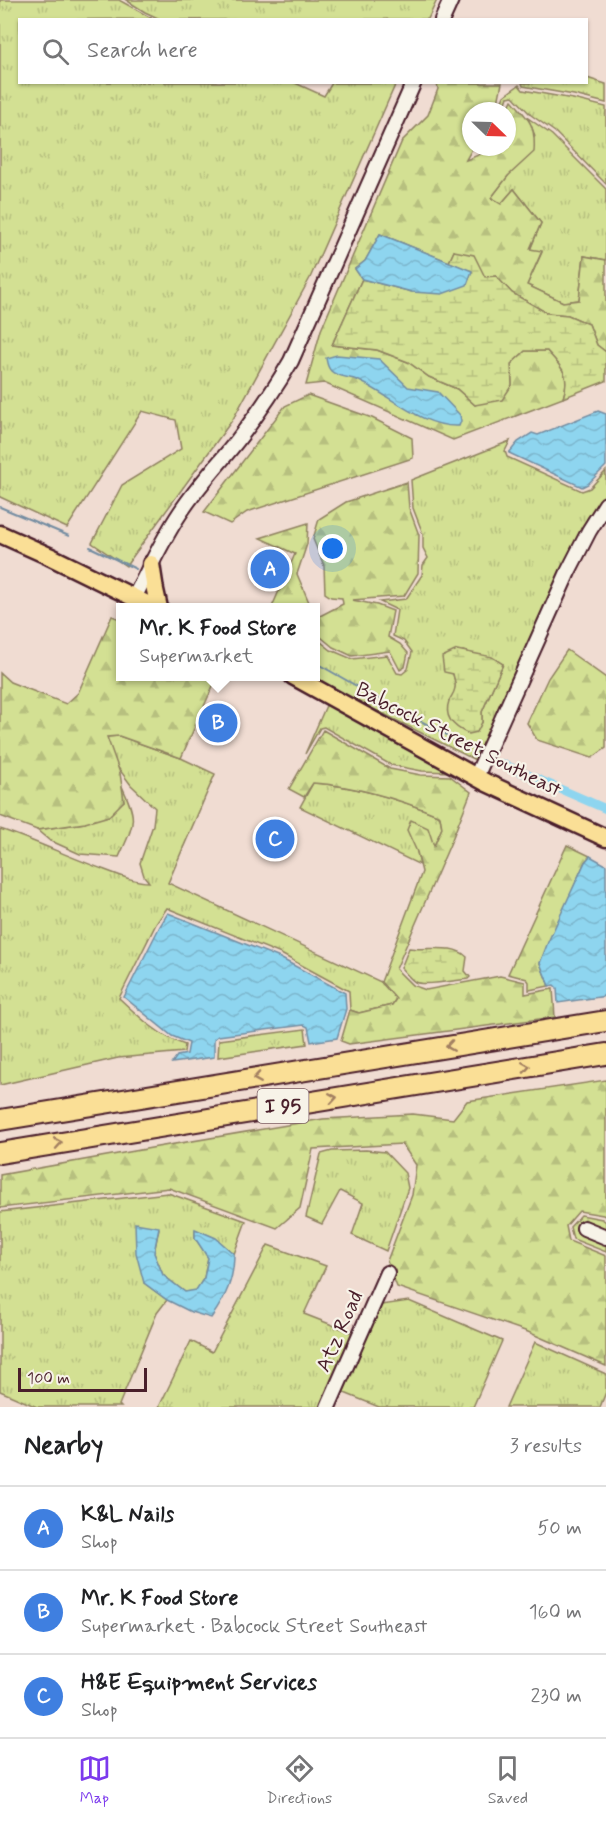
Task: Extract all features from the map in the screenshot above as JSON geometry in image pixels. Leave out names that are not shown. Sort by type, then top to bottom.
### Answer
[{"type":"highway","name":"I 95","points":[[0,1120],[606,1021]]},
{"type":"highway","name":"I 95","points":[[0,1152],[606,1054]]},
{"type":"main road","points":[[0,534],[146,603]]},
{"type":"main road","points":[[151,564],[156,603]]},
{"type":"main road","name":"Babcock Street Southeast","points":[[301,681],[476,777],[606,838]]},
{"type":"street","points":[[443,18],[451,0]]},
{"type":"street","points":[[134,598],[180,513],[203,480],[237,441],[270,396],[291,361],[413,84]]},
{"type":"street","points":[[476,777],[568,573],[589,531],[606,504]]},
{"type":"street","points":[[584,1228],[606,1237]]},
{"type":"street","name":"Atz Road","points":[[328,1407],[387,1273]]},
{"type":"green space","points":[[0,0],[119,0],[151,18],[18,18],[18,84],[297,84],[324,96],[331,84],[396,84],[310,278],[233,419],[126,566],[92,543],[122,485],[181,449],[176,420],[142,411],[67,528],[0,497]]},
{"type":"green space","points":[[126,0],[437,0],[428,18],[158,18]]},
{"type":"green space","points":[[588,78],[606,84],[606,103],[574,95],[523,86],[522,84],[588,84]]},
{"type":"green space","points":[[437,84],[502,84],[498,102],[462,102],[462,156],[468,156],[466,160],[476,156],[516,156],[516,104],[530,123],[534,135],[534,152],[508,176],[491,198],[501,204],[514,189],[541,223],[530,249],[542,251],[527,285],[563,302],[579,300],[584,256],[606,260],[606,352],[597,345],[589,324],[568,315],[547,313],[512,293],[496,276],[485,278],[454,251],[449,262],[380,234],[365,261],[355,269],[362,279],[332,345],[377,350],[408,362],[429,377],[457,389],[475,405],[512,385],[511,364],[525,351],[547,351],[564,372],[566,383],[563,398],[453,440],[324,383],[306,385],[321,330],[402,141],[428,115],[438,89]]},
{"type":"green space","points":[[519,85],[523,90],[606,107],[606,184],[555,132],[531,115],[513,96],[508,97],[506,102],[502,102],[504,96]]},
{"type":"green space","points":[[528,118],[552,135],[606,189],[606,260],[584,256],[579,300],[563,302],[527,285],[542,252],[530,250],[541,223],[514,189],[501,204],[491,198],[535,136]]},
{"type":"green space","points":[[454,251],[474,255],[485,277],[496,276],[512,293],[547,313],[568,315],[589,324],[597,345],[606,352],[606,381],[563,398],[565,377],[557,362],[547,351],[525,351],[511,364],[512,385],[502,400],[475,405],[457,389],[429,377],[408,362],[377,350],[332,345],[362,279],[412,292],[472,272],[449,262]]},
{"type":"green space","points":[[308,395],[372,418],[412,438],[413,458],[247,512],[230,524],[204,512],[285,406]]},
{"type":"green space","points":[[510,441],[505,451],[507,457],[582,491],[590,488],[606,471],[606,494],[584,529],[477,761],[318,681],[320,681],[320,641],[331,650],[352,659],[387,655],[397,673],[402,674],[408,669],[412,652],[404,641],[393,636],[397,610],[380,602],[406,599],[422,575],[423,565],[428,558],[423,548],[423,534],[413,508],[411,480]],"holes":[[[463,651],[503,664],[482,712],[482,722],[454,694],[456,685],[453,674]]]},
{"type":"green space","points":[[407,482],[409,508],[419,535],[418,573],[404,596],[352,600],[393,611],[388,637],[400,644],[408,653],[405,667],[400,670],[390,651],[352,656],[333,647],[320,636],[320,616],[343,604],[342,598],[331,597],[325,593],[324,566],[313,539],[319,519],[346,502]]},
{"type":"green space","points":[[308,523],[307,544],[297,574],[309,603],[274,603],[295,554],[260,538]]},
{"type":"green space","points":[[112,616],[116,618],[116,681],[215,681],[181,758],[119,736],[107,737],[120,773],[124,801],[109,816],[85,823],[37,830],[0,816],[0,673],[10,682],[66,704],[78,693]]},
{"type":"green space","points":[[457,650],[492,657],[503,664],[482,712],[482,722],[477,732],[469,734],[452,722],[448,712],[455,684],[453,674],[444,672],[442,657]]},
{"type":"green space","points":[[567,650],[606,678],[606,748],[592,758],[537,740],[527,723],[548,678]]},
{"type":"green space","points":[[328,701],[468,777],[465,782],[451,772],[422,771],[391,765],[324,727],[320,728],[305,754]]},
{"type":"green space","points":[[323,730],[390,769],[421,775],[450,776],[471,792],[396,969],[412,985],[426,990],[500,976],[525,982],[525,994],[553,989],[555,1017],[349,1044],[341,1041],[350,1010],[359,1013],[392,1005],[396,999],[381,982],[422,872],[417,852],[407,830],[411,820],[428,828],[434,846],[442,828],[440,816],[378,794],[313,783],[304,797],[289,789]]},
{"type":"green space","points":[[119,736],[181,758],[215,774],[168,883],[381,982],[396,998],[392,1005],[359,1013],[350,1010],[349,991],[281,954],[167,908],[156,924],[119,998],[158,1031],[185,1045],[184,1052],[118,1058],[0,1085],[0,829],[121,876],[149,882],[144,876],[140,863],[153,825],[155,808],[131,785],[116,765],[106,737]]},
{"type":"green space","points":[[313,783],[362,790],[409,804],[440,816],[442,828],[434,846],[417,852],[420,865],[300,807]]},
{"type":"green space","points":[[121,784],[130,806],[132,821],[119,857],[80,854],[49,840],[37,830],[85,823],[124,801]]},
{"type":"green space","points":[[567,845],[590,856],[585,862],[540,963],[549,986],[529,990],[527,979],[508,974]]},
{"type":"green space","points":[[409,948],[455,950],[467,957],[465,971],[470,977],[432,984],[415,982],[401,968]]},
{"type":"green space","points":[[305,1029],[307,1044],[218,1057],[219,1040]]},
{"type":"green space","points":[[606,1080],[606,1217],[579,1211],[566,1226],[569,1241],[606,1256],[606,1366],[528,1332],[397,1287],[387,1261],[412,1195],[416,1165],[402,1144],[313,1149],[300,1208],[277,1228],[169,1188],[0,1208],[0,1175],[323,1119],[413,1114],[453,1119],[467,1101]]},
{"type":"green space","points":[[332,1151],[385,1152],[405,1173],[408,1188],[386,1251],[352,1235],[363,1203],[340,1191],[322,1224],[306,1217],[321,1154]]},
{"type":"green space","points":[[168,1193],[246,1221],[234,1254],[215,1238],[195,1230],[195,1238],[208,1257],[204,1278],[196,1291],[185,1292],[163,1275],[154,1253],[159,1228],[144,1283],[167,1300],[157,1313],[119,1405],[121,1407],[37,1407],[0,1391],[0,1212]]},
{"type":"green space","points":[[581,1215],[602,1219],[606,1222],[606,1252],[573,1239],[570,1227]]},
{"type":"green space","points":[[268,1245],[326,1266],[304,1314],[358,1335],[374,1306],[409,1301],[502,1341],[473,1407],[379,1407],[342,1392],[334,1407],[159,1407],[191,1341],[212,1352]]},
{"type":"green space","points":[[535,1342],[606,1374],[606,1392],[600,1407],[506,1407]]},
{"type":"water","points":[[380,234],[472,271],[467,285],[442,294],[412,292],[362,279],[355,269],[365,261]]},
{"type":"water","points":[[337,355],[379,359],[408,387],[438,392],[460,415],[459,426],[432,422],[357,380],[334,373],[329,368],[326,358]]},
{"type":"water","points":[[598,411],[606,414],[606,466],[582,487],[509,453],[518,442],[532,433],[538,435]]},
{"type":"water","points":[[590,856],[606,865],[606,996],[558,1003],[557,988],[554,985],[549,986],[540,963],[585,862]]},
{"type":"water","points":[[168,913],[280,958],[345,993],[346,1009],[337,1038],[311,1042],[308,1027],[304,1025],[218,1036],[214,1039],[214,1057],[172,1063],[177,1056],[187,1054],[189,1043],[172,1036],[124,997]]},
{"type":"water","points":[[135,1223],[159,1227],[154,1253],[163,1275],[185,1292],[196,1290],[204,1278],[208,1258],[195,1238],[195,1229],[216,1238],[234,1254],[233,1272],[228,1288],[211,1318],[191,1312],[167,1300],[144,1283],[136,1253]]},
{"type":"waterway","points":[[0,507],[69,536]]},
{"type":"waterway","points":[[90,547],[136,569]]},
{"type":"waterway","points":[[320,665],[478,751]]},
{"type":"waterway","points":[[503,764],[606,809]]},
{"type":"place","name":"K&L Nails","points":[[270,569]]},
{"type":"place","name":"Mr. K Food Store","points":[[218,723]]},
{"type":"place","name":"H&E Equipment Services","points":[[275,839]]}]
